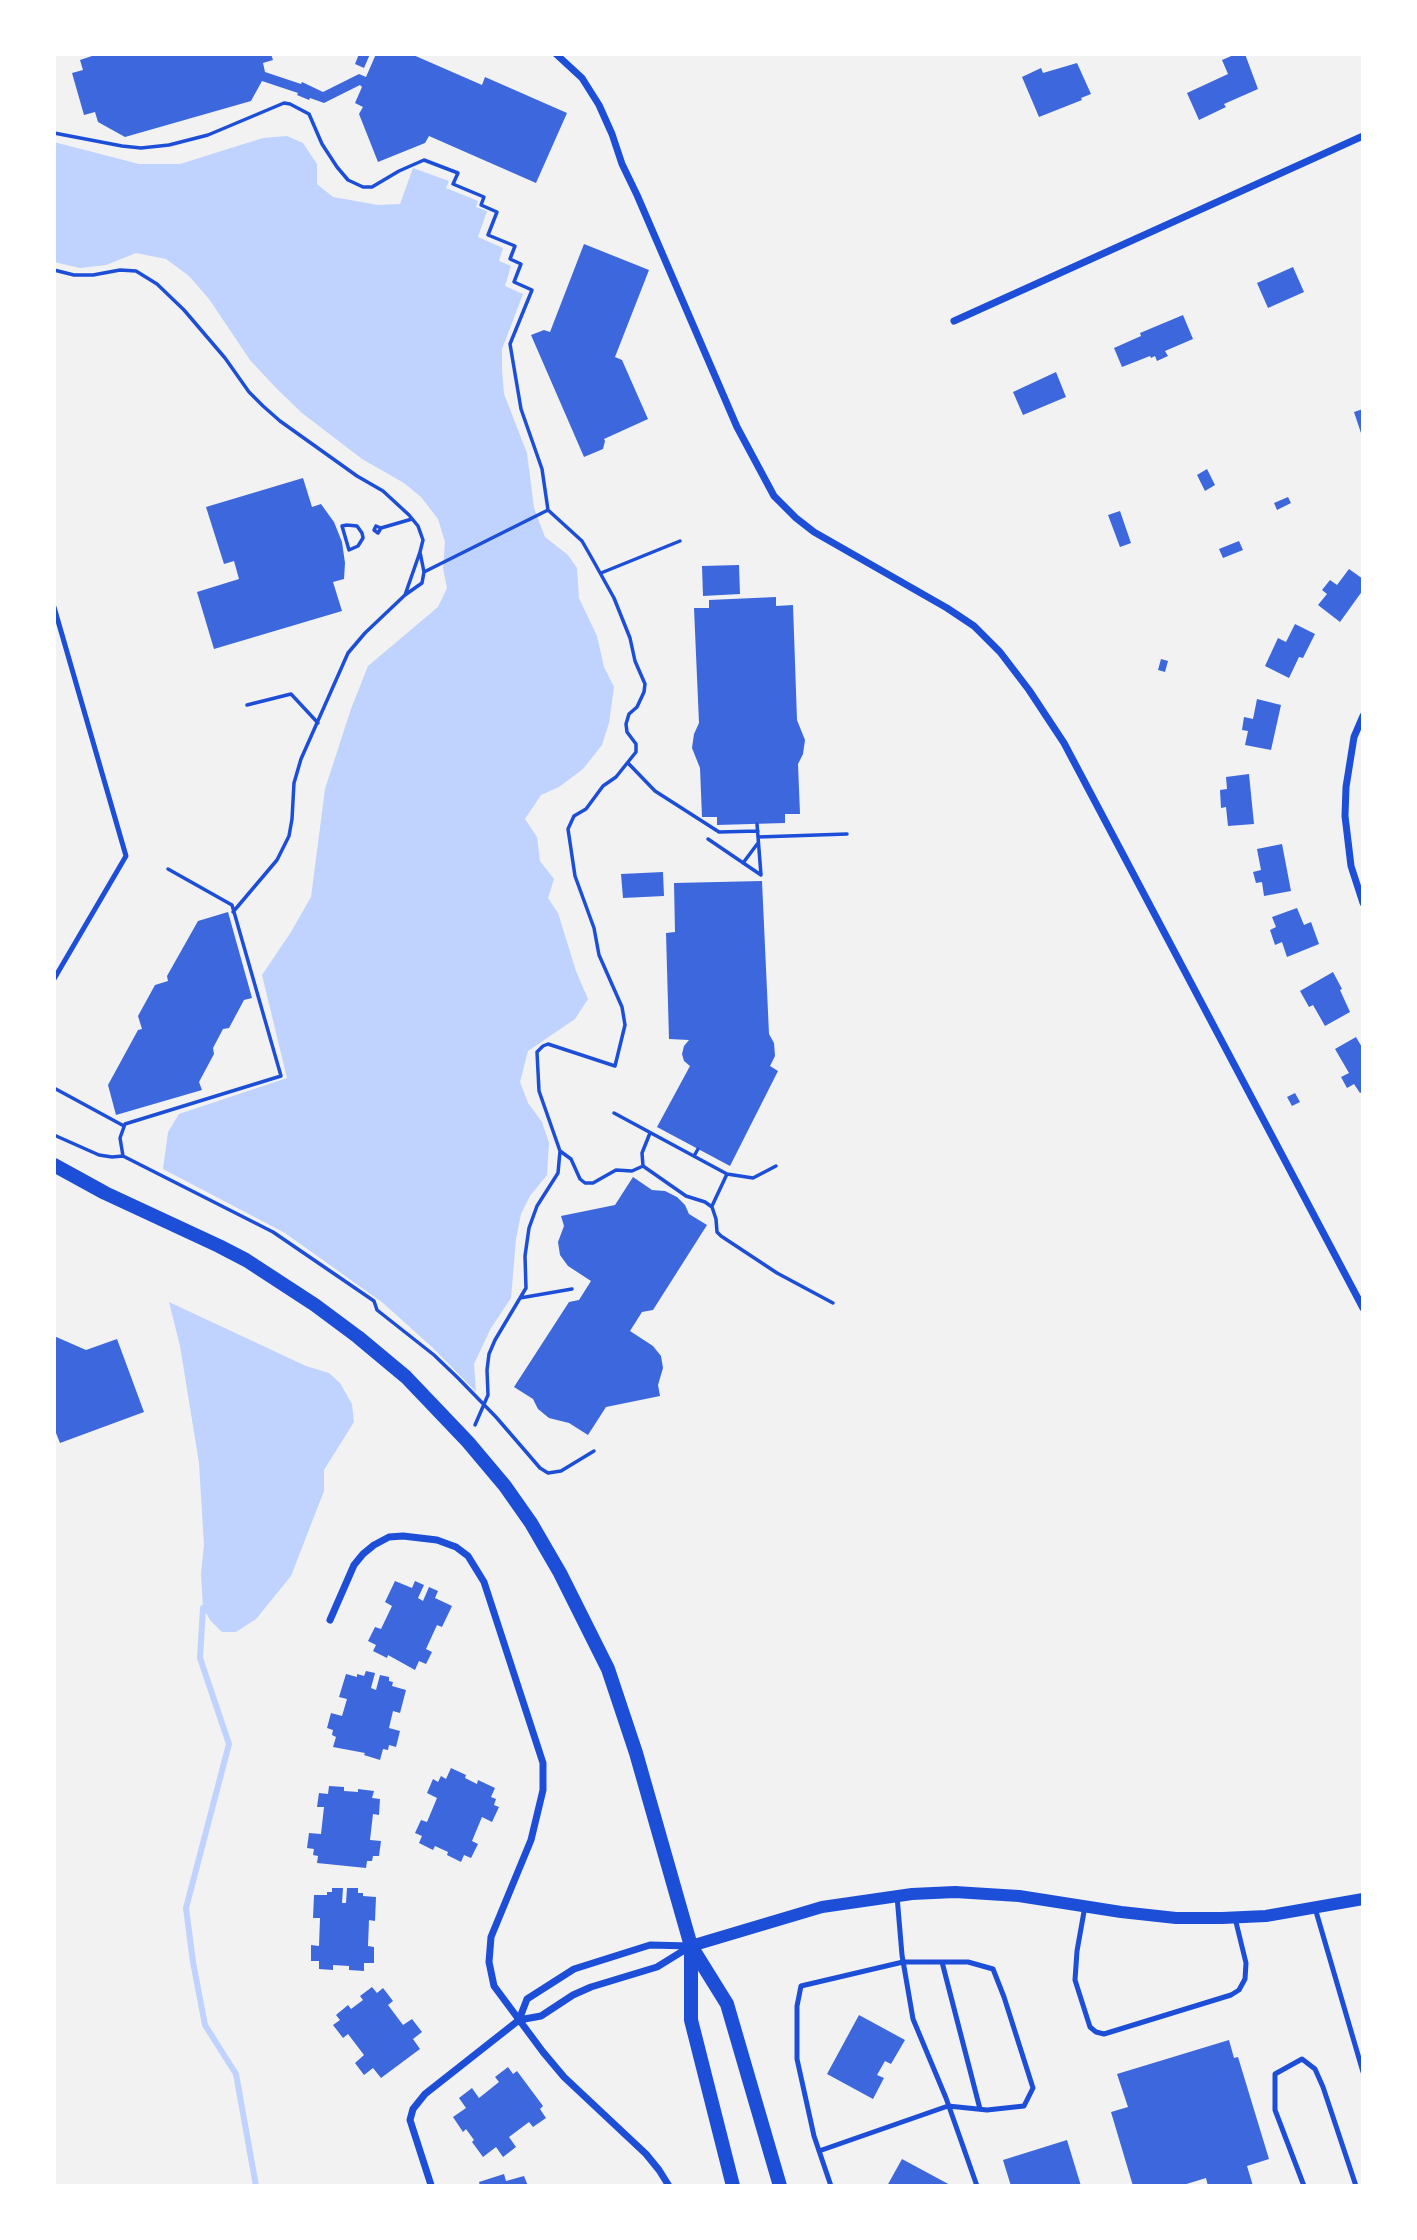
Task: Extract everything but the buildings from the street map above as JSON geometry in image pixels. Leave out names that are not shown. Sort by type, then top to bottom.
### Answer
[{"type":"main road","points":[[54,1165],[105,1193],[246,1260],[315,1305],[385,1359],[468,1442],[505,1486],[531,1523],[566,1584],[608,1669],[636,1753],[691,1946],[691,2020],[733,2186]]},
{"type":"main road","points":[[691,1946],[727,2004],[780,2186]]},
{"type":"street","points":[[556,54],[582,78],[599,105],[622,164],[737,427],[774,496],[814,532],[974,626],[1000,652],[1029,690],[1064,743],[1363,1308]]},
{"type":"street","points":[[954,321],[1363,136]]},
{"type":"street","points":[[1363,716],[1354,737],[1346,787],[1345,816],[1352,866],[1363,903]]},
{"type":"street","points":[[330,1620],[354,1565],[373,1545],[389,1537],[437,1540],[456,1547],[468,1556],[484,1582],[543,1763],[543,1790],[531,1840],[491,1937],[489,1962],[494,1986],[564,2077],[646,2154],[669,2186]]},
{"type":"street","points":[[431,2185],[410,2120],[412,2109],[435,2085],[519,2020],[541,2017],[573,1995],[657,1967],[691,1946],[822,1907],[897,1896],[955,1892],[1019,1896],[1176,1917],[1235,1918],[1266,1916],[1363,1899]]},
{"type":"street","points":[[519,2020],[527,1999],[574,1969],[650,1945],[691,1946]]},
{"type":"lane","points":[[54,607],[126,856],[54,979]]},
{"type":"lane","points":[[897,1896],[903,1962],[913,2019],[977,2186]]},
{"type":"lane","points":[[1085,1906],[1075,1980],[1090,2027],[1104,2034],[1231,1995],[1239,1990],[1245,1979],[1246,1963],[1235,1918]]},
{"type":"lane","points":[[1315,1908],[1363,2072]]},
{"type":"lane","points":[[819,2151],[948,2106],[980,2109],[1024,2106],[1032,2088],[993,1969],[968,1962],[903,1962],[801,1986],[797,2006],[797,2059],[819,2151],[831,2186]]},
{"type":"lane","points":[[942,1962],[980,2109]]},
{"type":"lane","points":[[1304,2186],[1275,2110],[1275,2074],[1302,2059],[1315,2069],[1323,2087],[1356,2186]]},
{"type":"path","points":[[54,133],[121,146],[141,148],[169,145],[220,130],[284,103],[290,104],[309,114],[322,144],[337,167],[348,180],[363,187],[372,187],[424,160],[458,173],[453,184],[484,197],[481,205],[497,212],[488,235],[515,246],[510,259],[521,264],[514,282],[532,290],[510,344],[521,409],[542,469],[548,510],[582,541],[614,598],[631,638],[635,661],[645,684],[637,707],[629,714],[626,724],[627,732],[636,744],[636,752],[616,777],[603,786],[586,810],[574,816],[568,828],[575,876],[594,928],[599,955],[622,1007],[625,1025],[615,1066],[548,1044],[537,1052],[539,1091],[560,1151],[558,1173],[537,1206],[529,1228],[525,1256],[526,1288],[489,1354],[488,1395],[468,1442]]},
{"type":"path","points":[[54,270],[74,275],[136,271],[157,284],[184,310],[263,407],[357,476],[383,491],[418,526],[423,540],[405,595]]},
{"type":"path","points":[[424,572],[548,510]]},
{"type":"path","points":[[362,533],[374,530],[378,533],[381,528],[412,519]]},
{"type":"path","points":[[342,526],[357,526],[362,533],[363,538],[358,547],[349,550],[342,526]]},
{"type":"path","points":[[600,573],[680,541]]},
{"type":"path","points":[[233,912],[277,860],[289,836],[293,783],[348,653],[405,595],[422,583],[424,572],[420,552]]},
{"type":"path","points":[[247,705],[291,694],[318,723]]},
{"type":"path","points":[[628,763],[655,791],[719,832],[758,831]]},
{"type":"path","points":[[708,839],[761,875],[757,824]]},
{"type":"path","points":[[758,840],[847,834]]},
{"type":"path","points":[[743,863],[758,840]]},
{"type":"path","points":[[123,1156],[120,1138],[125,1124],[281,1076],[232,905],[168,869]]},
{"type":"path","points":[[54,1088],[124,1126]]},
{"type":"path","points":[[614,1113],[727,1174],[752,1178],[776,1166]]},
{"type":"path","points":[[643,1166],[642,1153],[650,1133]]},
{"type":"path","points":[[54,1135],[99,1155],[123,1156],[273,1231],[373,1301],[377,1310],[434,1355],[484,1405],[540,1468],[548,1473],[561,1471],[594,1451]]},
{"type":"path","points":[[694,1156],[698,1149]]},
{"type":"path","points":[[560,1151],[571,1158],[580,1179],[585,1182],[593,1183],[617,1170],[632,1171],[643,1166]]},
{"type":"path","points":[[643,1166],[686,1196],[712,1207],[717,1232],[721,1236],[777,1273],[833,1303]]},
{"type":"path","points":[[712,1207],[727,1174]]},
{"type":"path","points":[[520,1298],[572,1289]]},
{"type":"water","points":[[287,136],[303,143],[317,164],[317,184],[333,197],[378,205],[400,204],[413,168],[449,181],[446,188],[478,201],[476,207],[487,211],[478,237],[503,248],[499,261],[511,266],[505,286],[523,294],[502,349],[502,370],[504,394],[527,453],[534,508],[545,537],[568,555],[577,568],[579,598],[597,636],[604,667],[614,687],[609,723],[602,745],[583,769],[559,787],[541,795],[525,819],[537,837],[540,861],[554,879],[548,898],[558,913],[576,971],[588,999],[575,1019],[528,1051],[520,1082],[528,1103],[542,1122],[549,1143],[547,1175],[530,1196],[521,1214],[511,1298],[491,1328],[474,1364],[476,1392],[383,1303],[285,1233],[163,1169],[168,1132],[179,1114],[287,1078],[262,975],[311,897],[325,789],[368,666],[438,607],[447,588],[443,568],[445,542],[438,519],[421,497],[404,483],[362,459],[302,413],[250,360],[209,299],[189,276],[166,259],[136,253],[106,265],[80,268],[54,262],[54,142],[139,164],[180,164],[263,138]]},
{"type":"water","points":[[169,1302],[306,1366],[329,1373],[340,1383],[352,1404],[354,1422],[324,1470],[324,1491],[291,1576],[256,1619],[236,1632],[222,1632],[203,1608],[201,1574],[204,1545],[199,1463],[180,1346]]},
{"type":"waterway","points":[[203,1608],[200,1658],[229,1744],[186,1908],[205,2025],[236,2074],[256,2186]]}]
